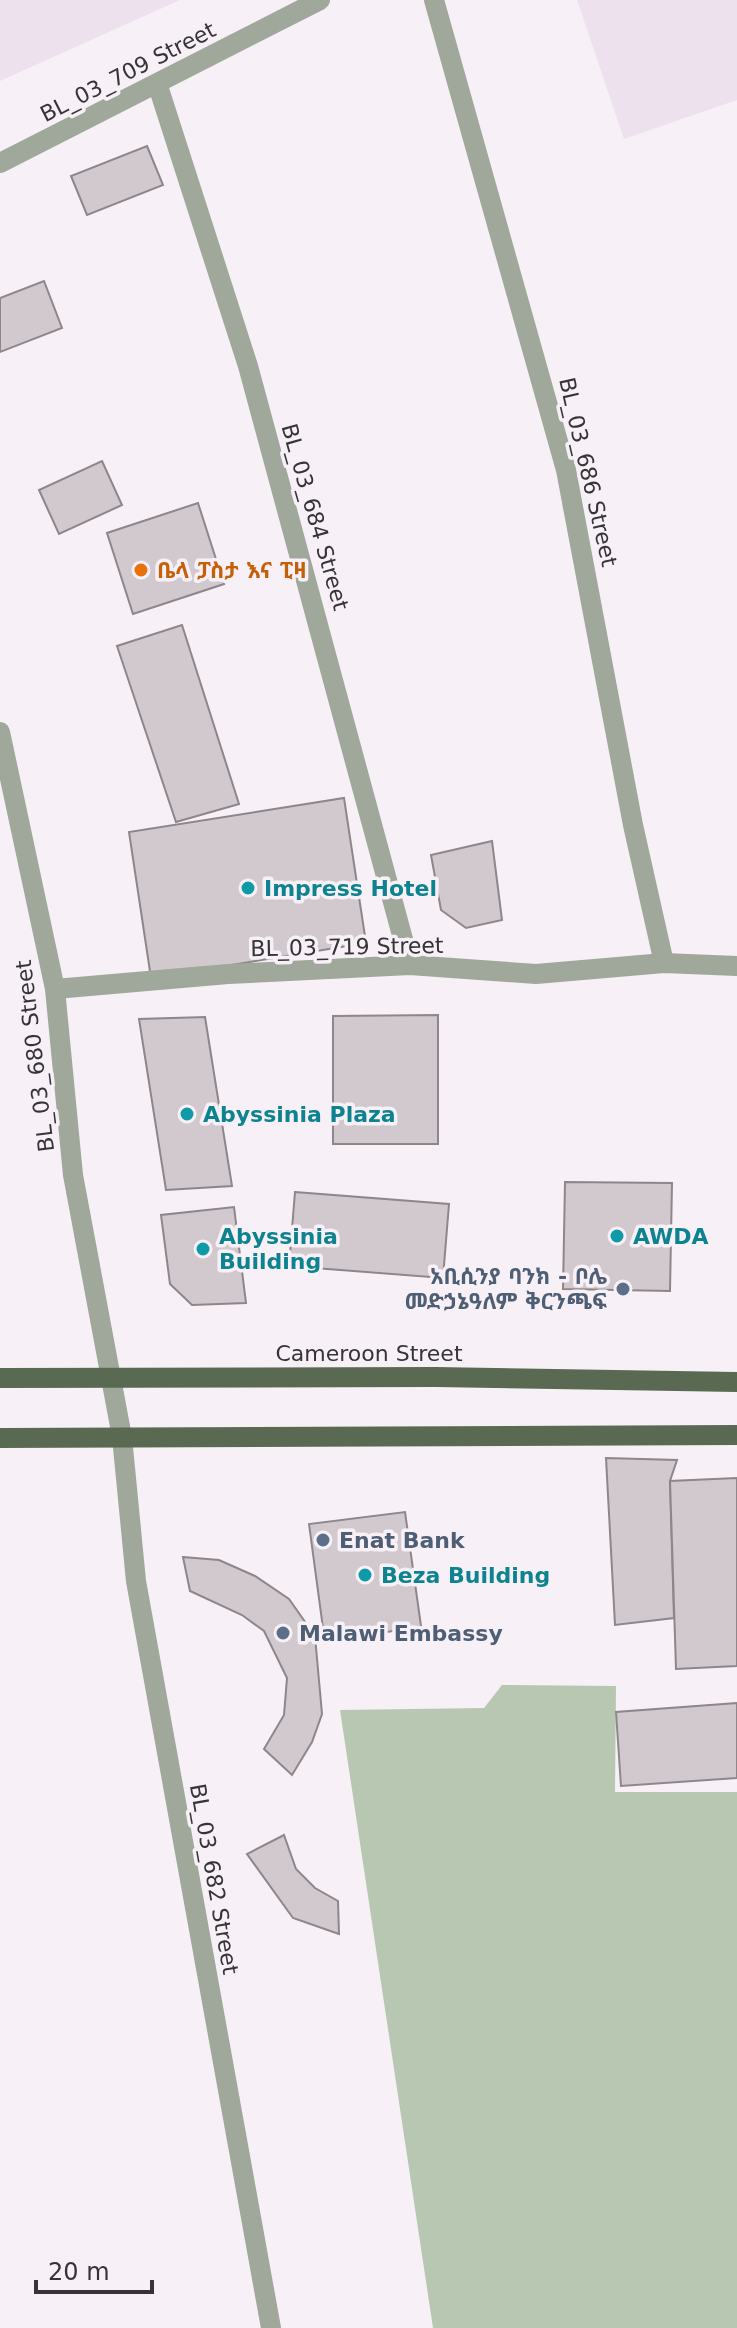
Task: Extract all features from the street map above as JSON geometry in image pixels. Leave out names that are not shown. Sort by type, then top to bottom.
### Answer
[{"type":"main road","name":"Cameroon Street","points":[[0,1378],[108,1376],[737,1382]]},
{"type":"main road","points":[[0,1438],[737,1435]]},
{"type":"street","name":"BL_03_709 Street","points":[[0,163],[158,86],[320,0]]},
{"type":"street","name":"BL_03_686 Street","points":[[434,0],[566,470],[633,825],[664,963]]},
{"type":"street","name":"BL_03_684 Street","points":[[158,86],[248,366],[410,965]]},
{"type":"street","name":"BL_03_680 Street","points":[[0,732],[55,989],[73,1175],[108,1376],[122,1437]]},
{"type":"street","name":"BL_03_719 Street","points":[[55,989],[228,974],[410,965],[536,974],[664,963],[737,966]]},
{"type":"street","name":"BL_03_682 Street","points":[[122,1437],[136,1581],[271,2328]]},
{"type":"shaded area","points":[[0,0],[180,0],[0,81]]},
{"type":"shaded area","points":[[577,0],[737,0],[737,100],[624,139]]},
{"type":"green space","points":[[502,1685],[616,1686],[615,1792],[737,1792],[737,2328],[433,2328],[340,1710],[484,1708]]},
{"type":"building","points":[[147,146],[163,185],[87,215],[71,176]]},
{"type":"building","points":[[44,281],[62,328],[0,352],[0,298]]},
{"type":"building","points":[[102,461],[122,505],[59,534],[39,490]]},
{"type":"building","points":[[198,503],[224,584],[133,614],[107,533]]},
{"type":"building","points":[[182,625],[239,804],[176,822],[117,646]]},
{"type":"building","name":"Impress Hotel","points":[[344,798],[366,943],[151,978],[129,832]]},
{"type":"building","points":[[492,841],[502,920],[466,928],[441,910],[431,855]]},
{"type":"building","points":[[438,1015],[438,1144],[333,1144],[333,1016]]},
{"type":"building","name":"Abyssinia Plaza","points":[[205,1017],[232,1186],[166,1190],[139,1019]]},
{"type":"building","name":"AWDA","points":[[565,1182],[672,1183],[670,1291],[563,1289]]},
{"type":"building","points":[[295,1192],[449,1204],[443,1278],[289,1266]]},
{"type":"building","name":"Abyssinia Building","points":[[234,1207],[246,1303],[192,1305],[170,1284],[161,1215]]},
{"type":"building","points":[[606,1458],[677,1460],[670,1481],[674,1618],[615,1625]]},
{"type":"building","points":[[737,1478],[737,1666],[676,1669],[670,1481]]},
{"type":"building","name":"Beza Building","points":[[405,1512],[421,1626],[325,1643],[309,1524]]},
{"type":"building","points":[[183,1557],[219,1560],[255,1576],[289,1599],[315,1636],[322,1714],[312,1742],[292,1775],[264,1749],[284,1715],[287,1678],[264,1631],[242,1615],[190,1591]]},
{"type":"building","points":[[737,1703],[737,1778],[621,1786],[616,1712]]},
{"type":"building","points":[[284,1835],[296,1869],[315,1888],[338,1901],[339,1934],[293,1918],[247,1854]]},
{"type":"place","name":"ቤላ ፓስታ እና ፒዛ","points":[[141,570]]},
{"type":"place","name":"Impress Hotel","points":[[248,888]]},
{"type":"place","name":"Abyssinia Plaza","points":[[187,1114]]},
{"type":"place","name":"AWDA","points":[[617,1236]]},
{"type":"place","name":"Abyssinia Building","points":[[203,1249]]},
{"type":"place","name":"አቢሲንያ ባንክ - ቦሌ መድኃኔዓለም ቅርንጫፍ","points":[[623,1289]]},
{"type":"place","name":"Enat Bank","points":[[323,1540]]},
{"type":"place","name":"Beza Building","points":[[365,1575]]},
{"type":"place","name":"Malawi Embassy","points":[[283,1633]]}]
